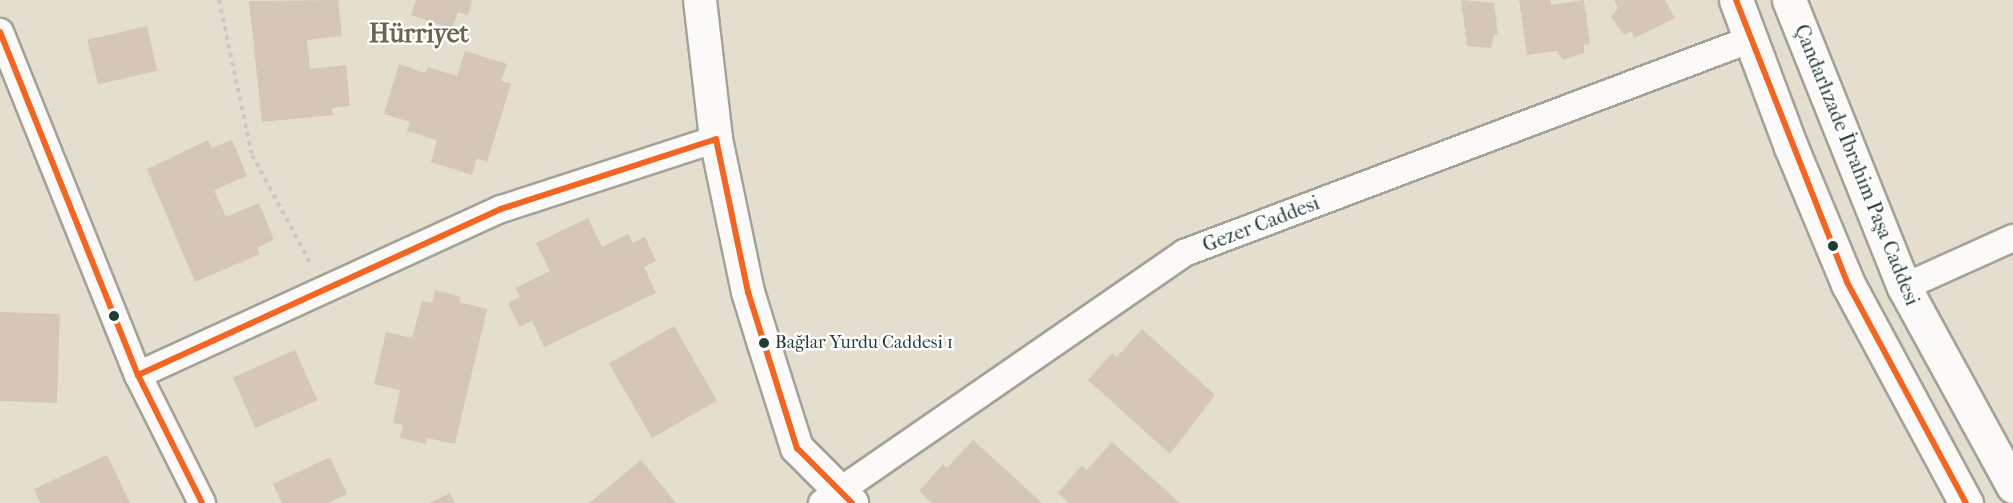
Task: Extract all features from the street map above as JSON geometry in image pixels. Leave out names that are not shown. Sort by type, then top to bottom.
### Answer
[{"type":"main road","points":[[1736,0],[1749,40],[1848,284],[1966,503]]},
{"type":"main road","name":"Çandarlızade İbrahim Paşa Caddesi","points":[[1789,0],[1904,287],[2013,486]]},
{"type":"street","points":[[700,0],[716,139],[748,292],[797,448],[837,499]]},
{"type":"street","points":[[0,32],[138,375],[202,503]]},
{"type":"street","name":"Gezer Caddesi","points":[[837,499],[1184,253],[1749,40]]},
{"type":"street","points":[[138,375],[501,208],[716,139]]},
{"type":"street","points":[[1904,287],[2013,238]]},
{"type":"path","points":[[219,0],[252,155],[324,290]]},
{"type":"building","points":[[338,0],[342,36],[307,40],[310,69],[346,65],[350,106],[332,108],[333,115],[262,122],[249,1]]},
{"type":"building","points":[[416,0],[472,0],[468,15],[458,12],[452,29],[411,15]]},
{"type":"building","points":[[1461,0],[1494,3],[1498,35],[1494,35],[1491,48],[1467,46]]},
{"type":"building","points":[[1519,0],[1551,0],[1551,5],[1584,0],[1590,44],[1584,45],[1584,53],[1563,60],[1557,51],[1527,55]]},
{"type":"building","points":[[1614,0],[1665,0],[1675,18],[1634,38],[1632,31],[1624,35],[1611,17],[1618,8]]},
{"type":"building","points":[[147,26],[157,71],[98,85],[88,40]]},
{"type":"building","points":[[465,51],[507,64],[501,81],[511,84],[487,162],[477,158],[472,175],[431,162],[437,140],[407,131],[410,122],[384,114],[399,64],[425,73],[428,67],[457,76]]},
{"type":"building","points":[[208,140],[212,148],[232,140],[247,176],[214,190],[226,217],[259,203],[274,240],[257,248],[260,254],[195,282],[147,169]]},
{"type":"building","points":[[588,218],[602,247],[628,234],[633,243],[645,237],[656,261],[644,267],[656,293],[544,347],[532,321],[520,327],[508,303],[520,297],[515,288],[550,271],[536,243]]},
{"type":"building","points":[[435,290],[461,297],[459,302],[487,309],[455,444],[427,438],[426,444],[400,438],[403,425],[393,423],[400,390],[374,384],[386,332],[412,338],[422,301],[432,303]]},
{"type":"building","points":[[0,312],[60,314],[57,403],[0,401]]},
{"type":"building","points":[[674,326],[717,400],[652,438],[609,364]]},
{"type":"building","points":[[1142,329],[1215,395],[1170,454],[1088,380],[1112,353],[1117,357]]},
{"type":"building","points":[[295,350],[317,400],[255,428],[233,378]]},
{"type":"building","points":[[973,440],[1042,503],[932,503],[919,491],[943,464],[947,468]]},
{"type":"building","points":[[1112,442],[1180,503],[1069,503],[1058,493],[1082,465],[1087,470]]},
{"type":"building","points":[[107,455],[130,503],[40,503],[34,489]]},
{"type":"building","points":[[330,457],[347,494],[328,503],[282,503],[273,484]]},
{"type":"building","points":[[641,460],[676,503],[589,503]]},
{"type":"building","points":[[450,493],[455,503],[429,503]]},
{"type":"transit line","points":[[1736,0],[1848,284],[1966,503]]},
{"type":"transit line","points":[[0,32],[138,375],[202,503]]},
{"type":"transit line","points":[[138,375],[501,209],[716,139],[748,292],[797,448],[852,503]]},
{"type":"place","name":"Bağlar Yurdu Caddesi 1","points":[[764,343]]},
{"type":"district","name":"Hürriyet","points":[[419,34]]}]
